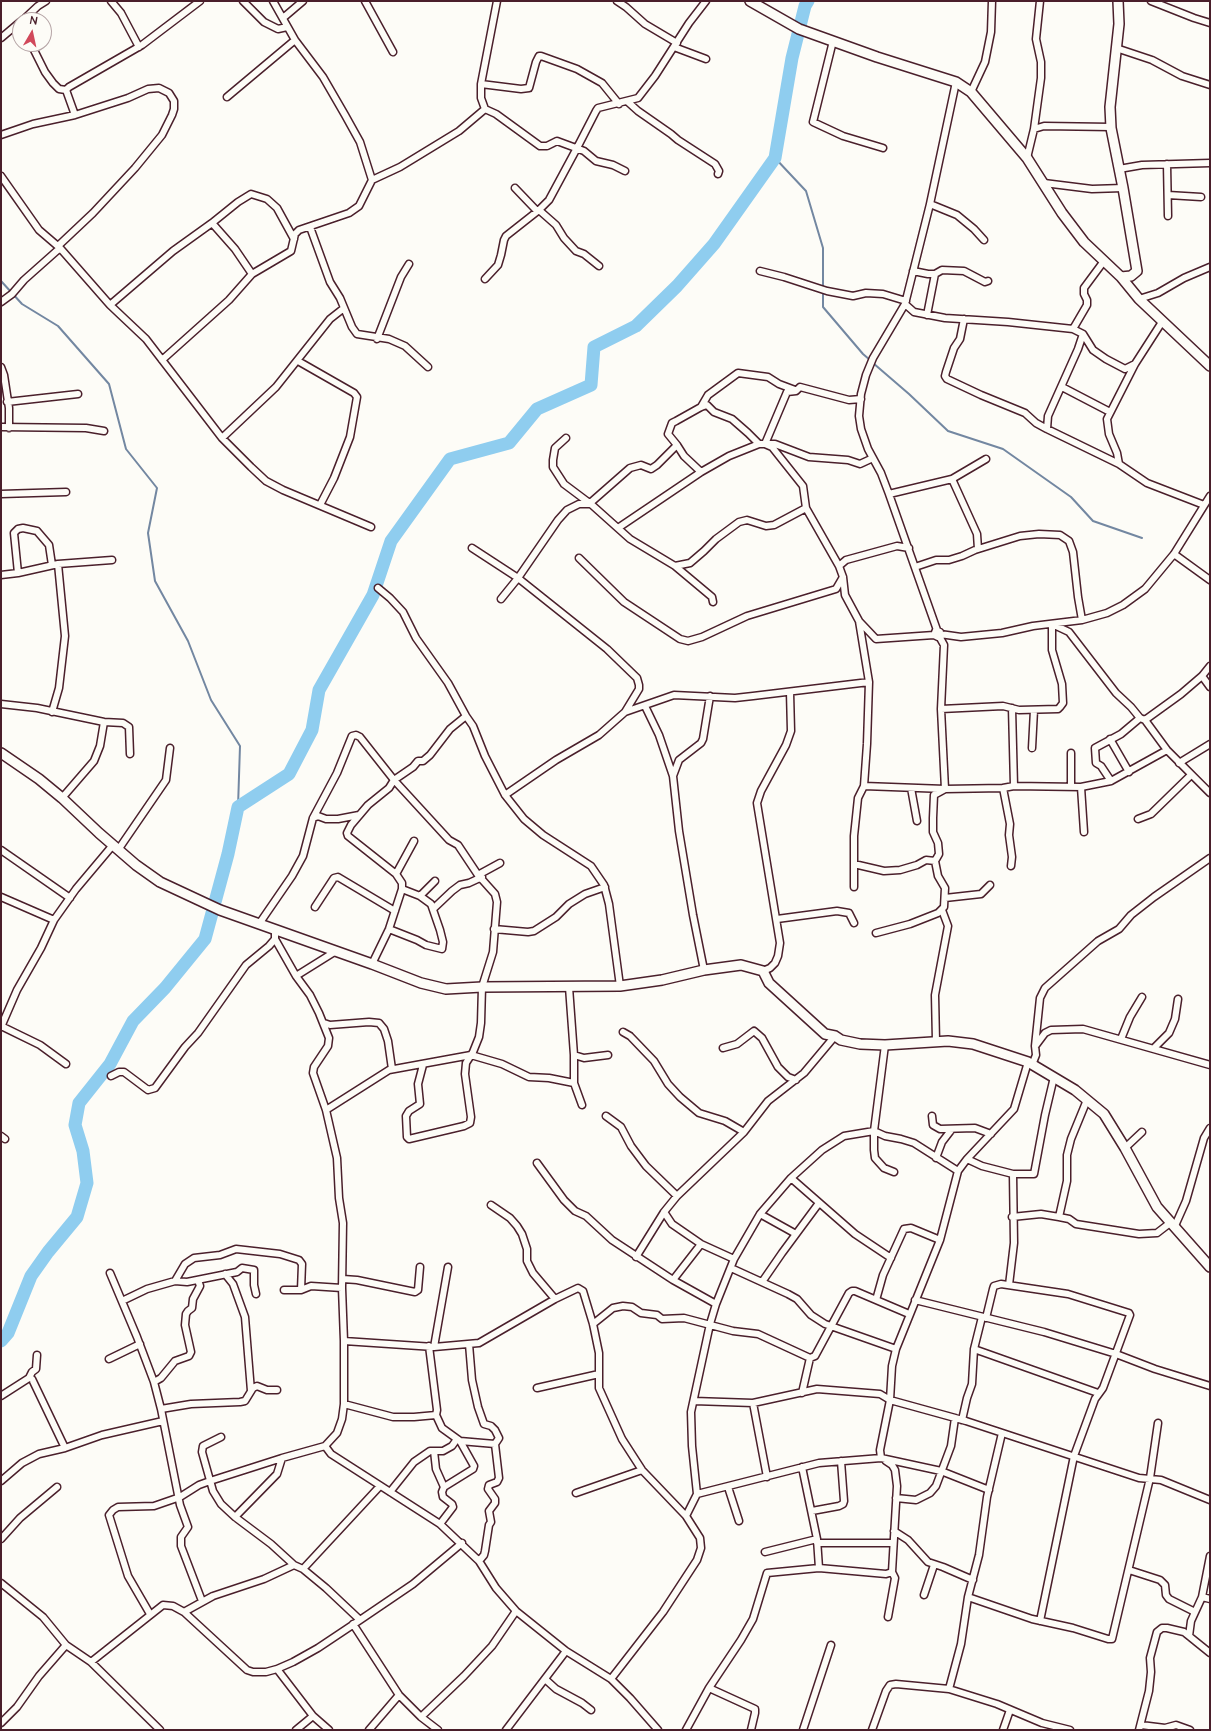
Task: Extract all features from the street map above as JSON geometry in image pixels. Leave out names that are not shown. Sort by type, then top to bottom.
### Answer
[{"type":"street","points":[[29,12],[36,3],[46,1]]},
{"type":"street","points":[[111,1],[121,13],[139,47]]},
{"type":"street","points":[[34,52],[53,83],[59,89],[66,90],[139,47],[175,22],[200,1]]},
{"type":"street","points":[[243,1],[264,22],[278,29],[287,27]]},
{"type":"street","points":[[273,1],[295,40],[324,77],[360,142],[372,180]]},
{"type":"street","points":[[283,18],[303,1]]},
{"type":"street","points":[[365,1],[393,52]]},
{"type":"street","points":[[497,1],[481,84],[481,98],[485,109],[496,114],[540,146],[547,146],[557,141],[584,151],[596,161],[613,165],[625,171]]},
{"type":"street","points":[[617,1],[645,24],[676,45],[706,59]]},
{"type":"street","points":[[485,279],[498,265],[506,236],[549,200],[598,108],[628,102],[638,98],[676,45],[689,23],[706,1]]},
{"type":"street","points":[[750,1],[803,30],[877,57],[956,82],[971,92],[1010,136],[1027,158],[1062,213],[1084,242],[1121,277],[1139,299],[1162,322],[1210,366]]},
{"type":"street","points":[[971,92],[985,62],[991,32],[992,1]]},
{"type":"street","points":[[1027,158],[1034,129],[1042,67],[1036,39],[1040,1]]},
{"type":"street","points":[[1118,1],[1119,24],[1110,107],[1111,127],[1123,188],[1136,271],[1131,276],[1121,277]]},
{"type":"street","points":[[1152,1],[1210,23]]},
{"type":"street","points":[[1,38],[12,29]]},
{"type":"street","points":[[227,97],[295,40]]},
{"type":"street","points":[[833,41],[814,122],[843,136],[883,148]]},
{"type":"street","points":[[1116,48],[1152,60],[1182,76],[1210,86]]},
{"type":"street","points":[[481,84],[521,89],[529,88],[536,62],[539,56],[541,56],[577,69],[602,83],[619,104]]},
{"type":"street","points":[[945,789],[941,710],[944,645],[938,634],[889,494],[861,429],[859,416],[866,376],[873,358],[906,303],[930,204],[956,82]]},
{"type":"street","points":[[1,135],[33,124],[75,115],[128,98],[148,89],[159,88],[169,92],[174,101],[174,109],[162,135],[135,168],[93,213],[24,280],[12,294],[1,302]]},
{"type":"street","points":[[66,90],[75,115]]},
{"type":"street","points":[[628,102],[678,140],[715,164],[719,171],[718,174]]},
{"type":"street","points":[[162,360],[229,300],[252,274],[291,251],[295,234],[299,230],[349,213],[359,206],[372,180],[400,167],[459,131],[485,109]]},
{"type":"street","points":[[1034,129],[1044,126],[1111,127]]},
{"type":"street","points":[[1119,169],[1142,165],[1210,163]]},
{"type":"street","points":[[1168,164],[1168,216]]},
{"type":"street","points":[[1,176],[39,230],[59,247],[110,305],[136,329],[162,360],[222,438],[266,481],[283,490],[371,527]]},
{"type":"street","points":[[1044,183],[1092,189],[1123,188]]},
{"type":"street","points":[[515,188],[556,225],[564,238],[576,251],[584,254],[599,266]]},
{"type":"street","points":[[110,305],[173,251],[238,202],[251,194],[267,199],[277,208],[294,239]]},
{"type":"street","points":[[1168,195],[1201,197]]},
{"type":"street","points":[[930,204],[956,215],[974,229],[984,240]]},
{"type":"street","points":[[212,223],[235,248],[252,274]]},
{"type":"street","points":[[310,227],[330,282],[352,327],[357,334],[389,340],[405,346],[428,367]]},
{"type":"street","points":[[1073,330],[1087,305],[1088,300],[1084,294],[1084,288],[1104,260]]},
{"type":"street","points":[[377,338],[401,277],[409,264]]},
{"type":"street","points":[[1139,299],[1158,293],[1184,278],[1210,267]]},
{"type":"street","points":[[913,271],[928,274],[935,274],[942,270],[964,271],[985,282],[988,281]]},
{"type":"street","points":[[760,271],[827,291],[853,296],[866,293],[877,294],[906,303],[914,312],[927,315],[1008,322],[1073,330],[1083,334],[1093,350],[1106,359],[1125,369],[1135,364]]},
{"type":"street","points":[[927,315],[935,274]]},
{"type":"street","points":[[222,438],[276,387],[330,319],[344,308]]},
{"type":"street","points":[[964,319],[960,338],[954,348],[946,372],[945,376],[947,379],[981,396],[1025,413],[1047,429],[1119,464],[1147,483],[1204,506]]},
{"type":"street","points":[[1119,464],[1107,420],[1135,364],[1162,322]]},
{"type":"street","points":[[1047,429],[1048,416],[1062,387],[1083,334]]},
{"type":"street","points":[[298,361],[354,392],[357,397],[350,436],[334,478],[320,505]]},
{"type":"street","points":[[1,367],[4,375],[9,428]]},
{"type":"street","points":[[701,407],[708,394],[738,372],[768,377],[779,384],[796,391]]},
{"type":"street","points":[[762,444],[787,392],[796,391],[800,387],[849,400],[861,400]]},
{"type":"street","points":[[1062,387],[1110,412]]},
{"type":"street","points":[[7,402],[78,394]]},
{"type":"street","points":[[701,472],[684,456],[668,434],[672,423],[701,407],[707,406],[714,412],[732,419],[762,444],[772,447],[803,486],[806,508],[839,566],[843,577],[845,595],[859,621],[876,639],[938,634],[961,637],[1002,633],[1082,620],[1107,613],[1123,605],[1145,589],[1174,554],[1210,497]]},
{"type":"street","points":[[1,427],[86,428],[104,431]]},
{"type":"street","points":[[566,438],[555,448],[553,467],[564,484],[630,539],[675,566],[712,597],[713,602]]},
{"type":"street","points":[[618,528],[701,472],[729,456],[762,444],[775,444],[809,457],[848,460],[860,464],[873,458]]},
{"type":"street","points":[[501,599],[518,578],[558,520],[567,510],[578,504],[589,504],[630,468],[641,466],[651,469],[677,445]]},
{"type":"street","points":[[889,494],[952,479],[986,459]]},
{"type":"street","points":[[952,479],[977,534],[978,549]]},
{"type":"street","points":[[1,494],[66,492]]},
{"type":"street","points":[[675,566],[690,563],[716,539],[739,522],[747,520],[766,526],[774,525],[806,508]]},
{"type":"street","points":[[18,573],[14,533],[18,529],[23,528],[37,531],[49,545],[55,565],[65,636],[59,688],[52,712]]},
{"type":"street","points":[[915,568],[936,560],[949,560],[1020,536],[1038,534],[1060,535],[1069,540],[1082,620]]},
{"type":"street","points":[[839,566],[846,560],[898,546],[909,548]]},
{"type":"street","points":[[472,548],[518,578],[607,649],[637,678],[639,686],[639,689],[625,712],[599,735],[556,760],[505,795]]},
{"type":"street","points":[[1174,554],[1210,580]]},
{"type":"street","points":[[579,558],[624,602],[680,639],[688,641],[747,616],[836,589],[843,577]]},
{"type":"street","points":[[1,575],[55,565],[112,560]]},
{"type":"street","points":[[378,588],[403,612],[416,638],[448,683],[473,726],[485,756],[505,795],[524,819],[543,835],[591,866],[598,874],[605,887],[609,904],[620,986]]},
{"type":"street","points":[[854,887],[854,836],[857,803],[864,786],[869,682],[859,621]]},
{"type":"street","points":[[941,710],[1003,706],[1034,710],[1058,708],[1063,703],[1062,684],[1052,650],[1052,624]]},
{"type":"street","points":[[1052,624],[1069,632],[1116,693],[1143,719],[1179,763],[1210,793]]},
{"type":"street","points":[[1111,781],[1101,766],[1096,763],[1094,756],[1095,748],[1121,734],[1143,719],[1202,676],[1210,666]]},
{"type":"street","points":[[1202,676],[1210,687]]},
{"type":"street","points":[[625,712],[674,695],[735,698],[869,682]]},
{"type":"street","points":[[1,754],[39,779],[136,865],[160,882],[208,905],[260,924],[275,934],[336,951],[421,983],[446,989],[482,987],[620,986],[662,980],[704,970],[741,965],[763,971],[770,968],[775,963],[778,956],[780,943],[757,803],[761,791],[786,745],[790,731],[790,692]]},
{"type":"street","points":[[673,776],[679,760],[704,739],[710,696]]},
{"type":"street","points":[[1,704],[9,704],[104,722],[117,722],[129,727],[130,754]]},
{"type":"street","points":[[645,706],[659,735],[673,776],[679,831],[704,970]]},
{"type":"street","points":[[1012,708],[1014,786]]},
{"type":"street","points":[[1032,748],[1034,710]]},
{"type":"street","points":[[372,964],[389,929],[402,889],[402,883],[396,874],[348,836],[347,833],[351,825],[368,805],[389,788],[394,780],[418,761],[423,761],[430,755],[450,729],[466,716]]},
{"type":"street","points":[[62,798],[94,761],[100,746],[104,722]]},
{"type":"street","points":[[260,924],[292,876],[303,856],[313,818],[337,773],[352,736],[356,735],[360,737],[394,780],[449,840],[458,845],[495,894],[497,902],[492,952],[482,987],[479,1037],[466,1063],[465,1074],[471,1117],[470,1123],[464,1126],[409,1139],[407,1137],[406,1116],[409,1111],[420,1104],[418,1084],[422,1065]]},
{"type":"street","points":[[1110,739],[1129,772]]},
{"type":"street","points":[[1179,763],[1210,744]]},
{"type":"street","points":[[66,1064],[40,1045],[1,1026],[16,990],[41,948],[54,920],[70,898],[115,847],[166,780],[170,748]]},
{"type":"street","points":[[864,786],[945,789],[1003,788],[1014,786],[1080,787],[1111,781],[1167,750]]},
{"type":"street","points":[[1071,752],[1071,787]]},
{"type":"street","points":[[1138,819],[1151,814],[1191,775]]},
{"type":"street","points":[[1080,787],[1084,832]]},
{"type":"street","points":[[911,788],[917,821]]},
{"type":"street","points":[[1003,788],[1010,824],[1009,835],[1012,857],[1011,866]]},
{"type":"street","points":[[936,1041],[935,995],[948,926],[942,910],[945,898],[944,888],[938,876],[935,861],[939,854],[938,843],[933,832],[934,795],[945,789]]},
{"type":"street","points":[[313,818],[318,816],[326,819],[338,819],[359,815]]},
{"type":"street","points":[[396,874],[414,841]]},
{"type":"street","points":[[1,850],[70,898]]},
{"type":"street","points":[[881,1458],[880,1450],[890,1400],[892,1366],[896,1349],[940,1240],[958,1171],[967,1159],[1014,1109],[1030,1064],[1036,1055],[1035,1046],[1040,998],[1045,988],[1098,941],[1119,929],[1131,915],[1210,858]]},
{"type":"street","points":[[854,864],[884,871],[900,870],[917,865],[926,860],[935,861]]},
{"type":"street","points":[[433,909],[452,891],[500,863]]},
{"type":"street","points":[[315,907],[334,878],[338,877],[395,911]]},
{"type":"street","points":[[420,896],[435,881]]},
{"type":"street","points":[[945,898],[981,894],[990,885]]},
{"type":"street","points":[[494,929],[528,932],[534,931],[556,916],[568,904],[585,894],[605,887]]},
{"type":"street","points":[[389,929],[417,940],[426,946],[442,949],[443,942],[431,904],[420,896],[402,889]]},
{"type":"street","points":[[1,897],[54,920]]},
{"type":"street","points":[[876,933],[910,924],[942,910]]},
{"type":"street","points":[[777,919],[837,911],[848,913],[854,923]]},
{"type":"street","points":[[150,1614],[128,1576],[109,1515],[118,1507],[154,1506],[180,1497],[199,1485],[210,1481],[324,1446],[337,1433],[342,1419],[344,1404],[342,1288],[343,1223],[339,1198],[337,1158],[326,1110],[314,1073],[314,1067],[328,1046],[330,1038],[310,995],[296,976],[275,934]]},
{"type":"street","points":[[111,1076],[119,1072],[124,1072],[148,1090],[155,1088],[185,1047],[198,1033],[246,965],[269,946],[275,934]]},
{"type":"street","points":[[296,976],[336,951]]},
{"type":"street","points":[[763,971],[771,985],[825,1034],[835,1036],[841,1040],[860,1044],[885,1045],[936,1041],[973,1044],[1030,1064],[1075,1090],[1104,1114],[1125,1148],[1157,1207],[1172,1226],[1210,1267]]},
{"type":"street","points":[[569,987],[574,1055],[574,1084],[582,1105]]},
{"type":"street","points":[[1120,1039],[1130,1017],[1142,997]]},
{"type":"street","points":[[1154,1048],[1170,1034],[1175,1019],[1178,999]]},
{"type":"street","points":[[1,1008],[8,1010]]},
{"type":"street","points":[[324,1023],[330,1025],[369,1022],[379,1023],[384,1029],[388,1041],[392,1069]]},
{"type":"street","points":[[1035,1046],[1045,1033],[1051,1030],[1060,1028],[1083,1029],[1210,1065]]},
{"type":"street","points":[[723,1048],[737,1044],[754,1031],[762,1038],[778,1066],[788,1077],[796,1080]]},
{"type":"street","points":[[623,1032],[630,1036],[655,1063],[668,1084],[680,1098],[699,1113],[725,1121],[744,1132]]},
{"type":"street","points":[[636,1257],[664,1212],[676,1196],[744,1132],[768,1101],[804,1073],[835,1036]]},
{"type":"street","points":[[885,1045],[874,1131],[875,1158],[884,1168],[894,1172]]},
{"type":"street","points":[[326,1110],[372,1080],[392,1069],[422,1065],[471,1055],[502,1064],[529,1077],[549,1078],[574,1084]]},
{"type":"street","points":[[574,1055],[584,1058],[608,1055]]},
{"type":"street","points":[[967,1159],[982,1166],[1013,1174],[1034,1174],[1036,1170],[1044,1115],[1054,1077]]},
{"type":"street","points":[[1059,1216],[1067,1181],[1067,1155],[1071,1139],[1087,1100]]},
{"type":"street","points":[[606,1116],[621,1126],[631,1146],[646,1166],[676,1196]]},
{"type":"street","points":[[932,1116],[934,1127],[952,1129],[962,1127],[975,1128],[991,1134]]},
{"type":"street","points":[[1012,1217],[1041,1214],[1059,1216],[1069,1219],[1076,1224],[1139,1234],[1157,1233],[1172,1226],[1186,1201],[1204,1138],[1210,1128]]},
{"type":"street","points":[[936,1158],[942,1142],[952,1129]]},
{"type":"street","points":[[686,1516],[697,1494],[691,1412],[710,1324],[716,1304],[734,1259],[760,1214],[791,1178],[822,1150],[844,1136],[874,1131],[885,1136],[914,1143],[958,1171]]},
{"type":"street","points":[[1125,1148],[1142,1132]]},
{"type":"street","points":[[537,1163],[564,1200],[575,1211],[586,1216],[612,1240],[636,1257],[716,1304]]},
{"type":"street","points":[[1009,1285],[1014,1243],[1012,1217],[1013,1174]]},
{"type":"street","points":[[791,1178],[855,1234],[892,1258]]},
{"type":"street","points":[[762,1282],[819,1203]]},
{"type":"street","points":[[491,1205],[510,1218],[517,1226],[522,1234],[527,1249],[527,1261],[533,1273],[555,1299]]},
{"type":"street","points":[[664,1212],[672,1224],[701,1244],[734,1259]]},
{"type":"street","points":[[760,1214],[796,1234]]},
{"type":"street","points":[[876,1300],[883,1275],[904,1229],[911,1228],[940,1240]]},
{"type":"street","points":[[673,1280],[701,1244]]},
{"type":"street","points":[[176,1281],[185,1264],[194,1258],[220,1255],[240,1249],[280,1254],[299,1260],[302,1264],[300,1290]]},
{"type":"street","points":[[343,1279],[357,1280],[415,1292],[418,1290],[420,1267]]},
{"type":"street","points":[[440,1524],[453,1507],[452,1504],[443,1497],[442,1492],[444,1487],[474,1469],[474,1466],[459,1440],[442,1428],[436,1415],[437,1410],[432,1347],[448,1267]]},
{"type":"street","points":[[122,1301],[147,1289],[176,1281],[186,1282],[198,1280],[237,1272],[242,1268],[251,1269],[255,1274],[254,1285],[256,1294]]},
{"type":"street","points":[[731,1268],[797,1299],[811,1315],[832,1327],[896,1349]]},
{"type":"street","points":[[110,1273],[140,1344],[154,1382],[164,1421],[182,1512],[188,1527],[182,1538],[181,1546],[202,1601]]},
{"type":"street","points":[[225,1274],[233,1284],[245,1317],[250,1392]]},
{"type":"street","points":[[154,1382],[161,1378],[175,1361],[189,1356],[191,1352],[185,1325],[188,1311],[192,1308],[200,1286],[198,1280]]},
{"type":"street","points":[[896,1498],[916,1500],[930,1493],[936,1486],[972,1384],[974,1349],[994,1286],[1001,1284],[1068,1294],[1129,1313],[1129,1319],[1103,1388],[1098,1393],[1074,1456],[1040,1621]]},
{"type":"street","points":[[284,1290],[300,1290],[311,1286],[342,1288]]},
{"type":"street","points":[[344,1342],[432,1347],[479,1343],[555,1299],[578,1288],[583,1291],[593,1324],[599,1353],[600,1388],[622,1439],[642,1470],[686,1516],[700,1538],[701,1548],[697,1560],[663,1612],[611,1679]]},
{"type":"street","points":[[810,1358],[815,1356],[849,1293],[852,1291],[856,1291],[909,1314]]},
{"type":"street","points":[[915,1300],[1044,1332],[1116,1354],[1155,1369],[1210,1386]]},
{"type":"street","points":[[593,1324],[603,1314],[613,1308],[623,1306],[632,1307],[641,1313],[657,1315],[662,1319],[684,1318],[733,1331],[758,1334],[810,1358]]},
{"type":"street","points":[[109,1359],[140,1344]]},
{"type":"street","points":[[469,1344],[472,1380],[478,1407],[484,1424],[491,1426],[499,1438],[495,1444],[499,1478],[497,1482],[489,1485],[488,1489],[495,1499],[495,1503],[489,1511],[491,1522],[489,1525],[484,1555],[479,1561]]},
{"type":"street","points":[[974,1349],[1098,1393]]},
{"type":"street","points":[[1,1396],[8,1393],[29,1378],[32,1372],[36,1369],[37,1355]]},
{"type":"street","points":[[802,1393],[810,1358]]},
{"type":"street","points":[[537,1388],[599,1374]]},
{"type":"street","points":[[29,1378],[32,1379],[65,1448]]},
{"type":"street","points":[[161,1409],[191,1404],[245,1401],[250,1392],[257,1386],[267,1390],[276,1390]]},
{"type":"street","points":[[694,1401],[753,1403],[802,1393],[818,1388],[880,1394],[890,1400],[959,1419],[1139,1478],[1162,1480],[1210,1500]]},
{"type":"street","points":[[753,1403],[767,1477]]},
{"type":"street","points":[[344,1404],[393,1417],[436,1415]]},
{"type":"street","points":[[1,1481],[22,1463],[39,1454],[65,1448],[102,1435],[164,1421]]},
{"type":"street","points":[[968,1597],[1040,1621],[1073,1628],[1112,1639],[1150,1478],[1158,1424]]},
{"type":"street","points":[[949,1689],[961,1644],[968,1597],[979,1554],[989,1490],[1002,1433]]},
{"type":"street","points":[[221,1437],[203,1446],[202,1448],[213,1491],[221,1504],[234,1517],[271,1544],[294,1565],[303,1569],[326,1588],[360,1620]]},
{"type":"street","points":[[390,1492],[414,1462],[430,1451],[434,1450],[443,1452],[459,1440],[495,1444]]},
{"type":"street","points":[[324,1446],[331,1454],[440,1524],[462,1543],[479,1561],[496,1588],[516,1611],[566,1651],[611,1679],[658,1730]]},
{"type":"street","points":[[434,1450],[436,1469],[444,1487]]},
{"type":"street","points":[[234,1517],[277,1474],[282,1458]]},
{"type":"street","points":[[697,1494],[819,1463],[881,1458],[941,1471],[989,1490]]},
{"type":"street","points":[[881,1458],[892,1465],[895,1470],[896,1498],[892,1572],[895,1578],[888,1617]]},
{"type":"street","points":[[812,1511],[843,1504],[841,1461]]},
{"type":"street","points":[[802,1467],[812,1511],[817,1541],[819,1568]]},
{"type":"street","points":[[576,1492],[642,1470]]},
{"type":"street","points":[[303,1569],[380,1486]]},
{"type":"street","points":[[1,1539],[20,1518],[57,1487]]},
{"type":"street","points":[[728,1487],[739,1520]]},
{"type":"street","points":[[894,1531],[908,1540],[928,1562],[972,1580]]},
{"type":"street","points":[[765,1552],[817,1541],[893,1543]]},
{"type":"street","points":[[91,1662],[163,1605],[173,1606],[184,1612],[247,1670],[253,1672],[266,1672],[277,1669],[318,1648],[360,1620],[412,1584],[462,1543]]},
{"type":"street","points":[[1189,1636],[1191,1621],[1202,1597],[1210,1556]]},
{"type":"street","points":[[184,1612],[202,1601],[264,1579],[294,1565]]},
{"type":"street","points":[[924,1595],[934,1565]]},
{"type":"street","points":[[686,1730],[709,1688],[753,1619],[767,1573],[819,1568],[886,1574],[892,1572]]},
{"type":"street","points":[[1129,1570],[1160,1580],[1166,1585],[1166,1595],[1169,1599],[1195,1612]]},
{"type":"street","points":[[1,1583],[43,1617],[66,1645],[91,1662],[160,1730]]},
{"type":"street","points":[[1202,1597],[1210,1599]]},
{"type":"street","points":[[421,1717],[427,1709],[464,1676],[492,1646],[516,1611]]},
{"type":"street","points":[[353,1624],[399,1695],[421,1717],[438,1730]]},
{"type":"street","points":[[1190,1730],[1176,1725],[1165,1728],[1140,1727],[1149,1691],[1151,1672],[1150,1658],[1157,1632],[1162,1628],[1167,1628],[1184,1632],[1210,1653]]},
{"type":"street","points":[[1,1722],[17,1707],[39,1676],[66,1645]]},
{"type":"street","points":[[803,1730],[831,1645]]},
{"type":"street","points":[[506,1730],[566,1651]]},
{"type":"street","points":[[277,1669],[313,1716],[328,1730]]},
{"type":"street","points":[[545,1679],[556,1689],[582,1703],[590,1710]]},
{"type":"street","points":[[872,1730],[886,1690],[890,1685],[924,1686],[949,1689],[975,1696],[1042,1723],[1070,1730]]},
{"type":"street","points":[[709,1688],[755,1709],[751,1730]]},
{"type":"street","points":[[369,1730],[399,1695]]},
{"type":"street","points":[[1003,1730],[1010,1710]]},
{"type":"street","points":[[296,1730],[313,1716]]},
{"type":"waterway","points":[[1,1341],[8,1333],[31,1276],[48,1252],[77,1217],[87,1183],[83,1151],[75,1125],[79,1103],[110,1064],[133,1021],[165,988],[205,939],[228,854],[238,807],[289,774],[312,730],[319,690],[373,595],[391,541],[450,459],[509,443],[537,409],[591,385],[594,347],[636,326],[677,286],[714,244],[775,158],[792,58],[805,6],[808,1]]},
{"type":"waterway","points":[[775,158],[806,191],[823,248],[823,307],[863,354],[870,360]]},
{"type":"waterway","points":[[1,281],[22,304],[58,326],[109,384],[126,449],[157,488],[148,533],[155,581],[188,641],[211,700],[240,746],[238,807]]},
{"type":"waterway","points":[[873,363],[909,394],[948,431],[1003,449],[1071,497],[1093,521],[1142,538]]}]
